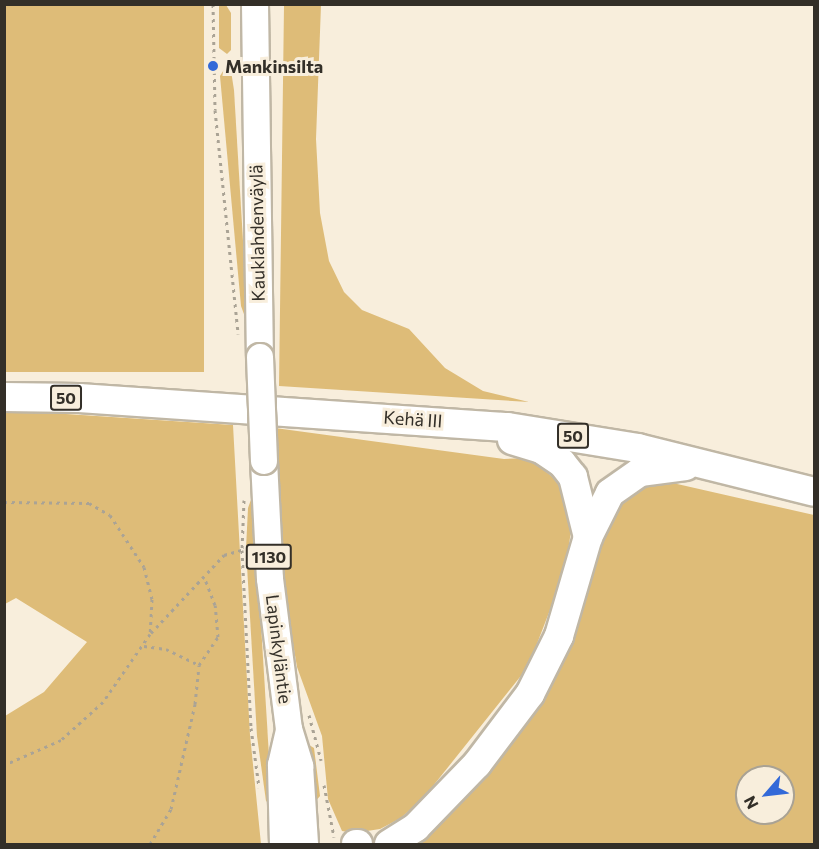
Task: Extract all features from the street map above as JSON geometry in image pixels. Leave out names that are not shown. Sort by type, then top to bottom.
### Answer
[{"type":"highway","name":"Kehä III","points":[[5,397],[429,419],[579,437],[715,465],[814,492]]},
{"type":"highway","points":[[429,419],[541,449],[562,463],[579,491],[588,537]]},
{"type":"highway","points":[[389,844],[416,827],[477,764],[530,693],[563,626],[588,537],[610,493],[623,481],[662,467],[715,465]]},
{"type":"main road","name":"Kauklahdenväylä","points":[[255,4],[249,352],[264,461]]},
{"type":"main road","name":"Lapinkyläntie","points":[[264,461],[270,579],[289,729],[300,766],[305,844]]},
{"type":"main road","name":"Lapinkyläntie","points":[[283,844],[281,765],[289,729]]},
{"type":"path","points":[[213,4],[215,110],[249,352]]},
{"type":"path","points":[[244,495],[242,550],[251,728],[260,791]]},
{"type":"path","points":[[4,502],[89,504],[110,514],[144,567],[152,599],[150,634]]},
{"type":"path","points":[[4,765],[41,751],[77,728],[103,702],[144,646],[150,634],[224,555],[242,550]]},
{"type":"path","points":[[150,844],[171,809],[195,704],[200,665],[219,638],[215,604],[204,577]]},
{"type":"path","points":[[144,646],[166,649],[200,665]]},
{"type":"path","points":[[325,804],[335,844]]},
{"type":"shaded area","points":[[4,5],[204,5],[204,372],[4,372]]},
{"type":"shaded area","points":[[219,5],[226,5],[231,13],[231,50],[227,54],[219,48]]},
{"type":"shaded area","points":[[284,5],[321,5],[316,139],[320,213],[329,261],[344,292],[362,310],[409,329],[445,368],[483,391],[529,402],[279,386]]},
{"type":"shaded area","points":[[225,68],[231,71],[234,90],[248,325],[241,306],[220,76]]},
{"type":"shaded area","points":[[5,410],[233,425],[250,735],[261,844],[5,844],[5,716],[44,692],[87,642],[16,598],[5,604]]},
{"type":"shaded area","points":[[275,428],[504,459],[529,458],[560,483],[573,518],[565,571],[528,667],[425,796],[401,818],[380,829],[354,833],[342,831],[328,799],[322,736],[297,667],[283,584]]},
{"type":"shaded area","points":[[664,481],[814,515],[814,844],[413,844],[572,636],[614,506],[633,487]]},
{"type":"shaded area","points":[[253,494],[272,805],[266,801],[257,736],[246,549],[248,508]]},
{"type":"shaded area","points":[[309,745],[314,748],[320,796],[315,802],[311,802]]},
{"type":"place","name":"Mankinsilta","points":[[213,66]]}]
